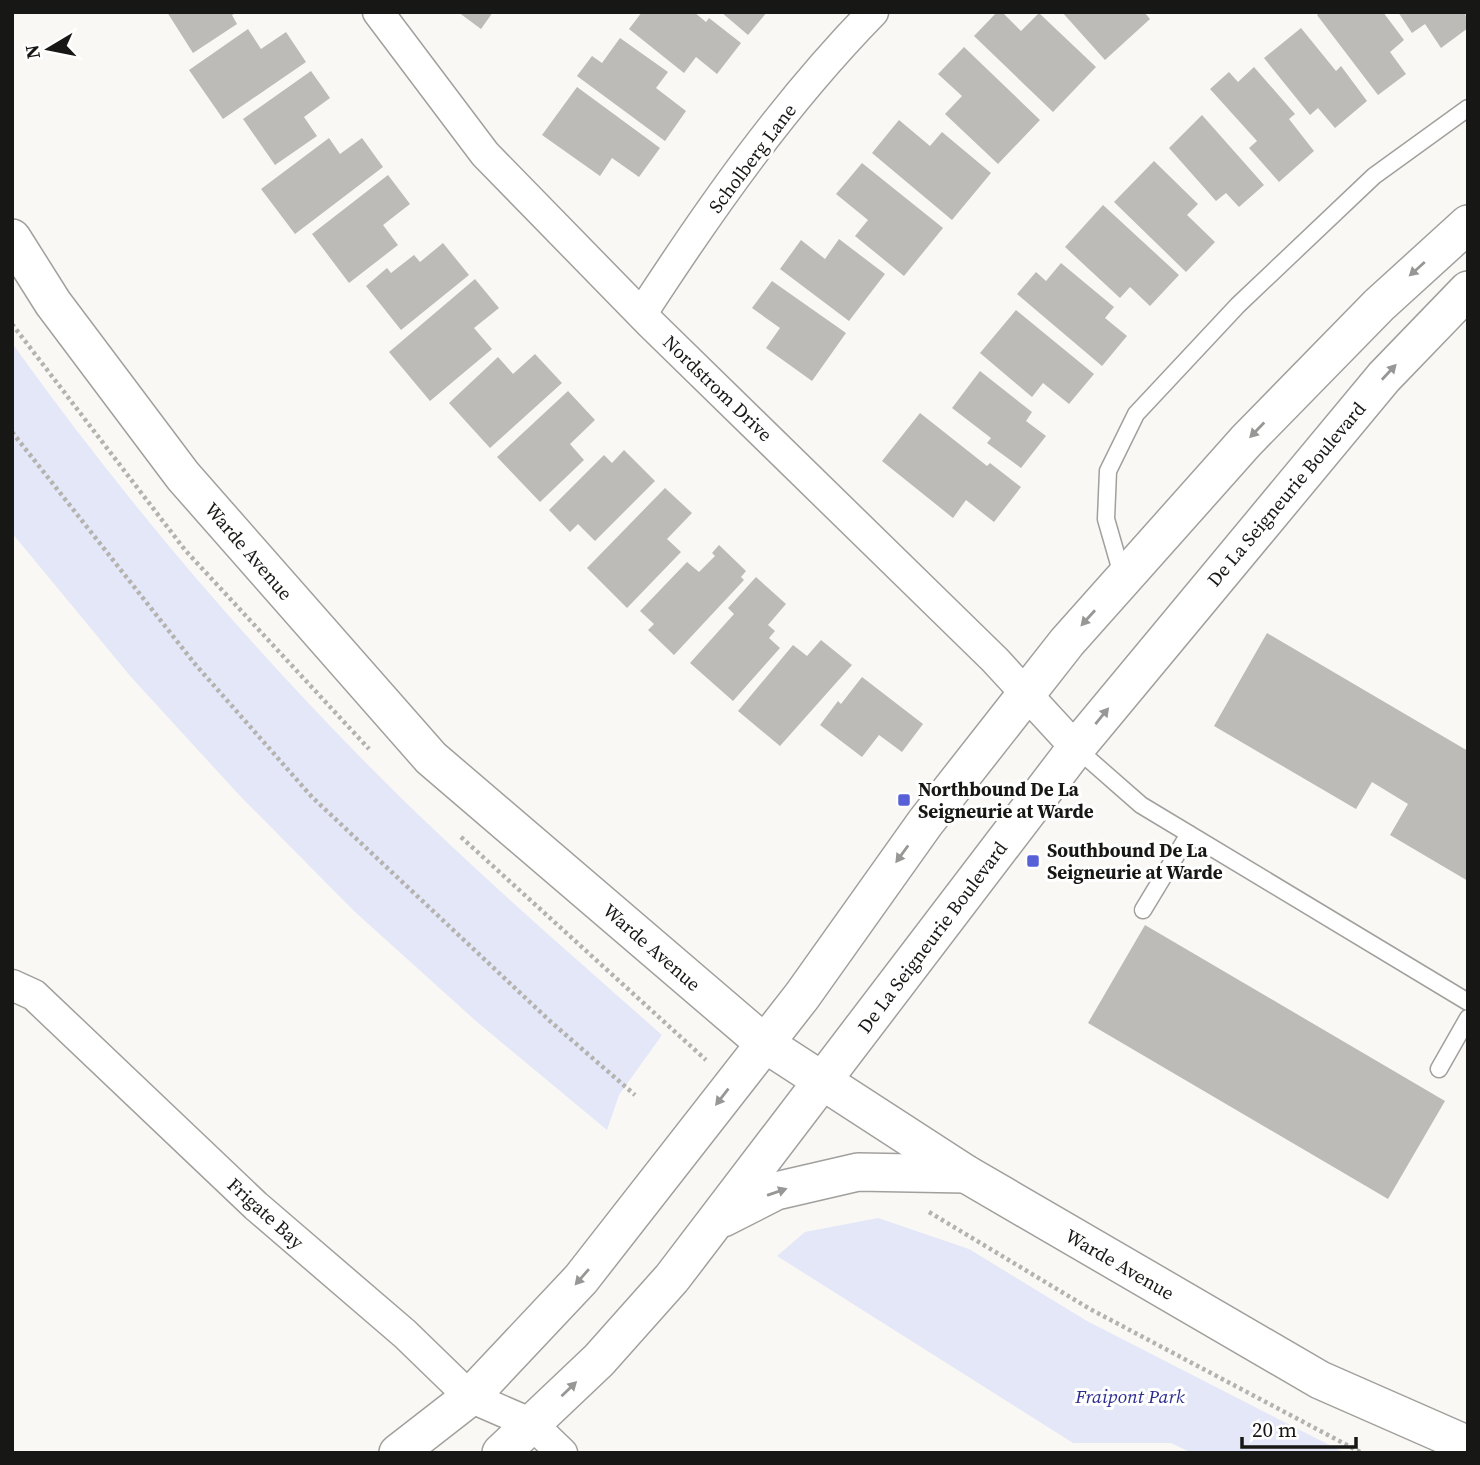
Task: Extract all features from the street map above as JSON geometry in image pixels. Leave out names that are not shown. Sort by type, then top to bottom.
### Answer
[{"type":"street","name":"Nordstrom Drive","points":[[378,12],[485,155],[1026,691],[1076,748]]},
{"type":"street","name":"Scholberg Lane","points":[[642,313],[743,166],[813,78],[873,12]]},
{"type":"street","points":[[398,1453],[470,1397],[581,1279],[764,1043],[1026,691],[1123,578],[1246,441],[1379,304],[1468,223]]},
{"type":"street","name":"Warde Avenue","points":[[12,238],[52,303],[183,476],[431,758],[764,1043],[966,1174],[1320,1380],[1468,1445]]},
{"type":"street","name":"De La Seigneurie Boulevard","points":[[501,1453],[599,1360],[672,1278],[1076,748],[1384,377],[1468,290]]},
{"type":"street","name":"Frigate Bay","points":[[12,985],[34,995],[256,1206],[405,1334],[470,1397],[532,1424]]},
{"type":"street","points":[[716,1222],[776,1191],[858,1172],[966,1174]]},
{"type":"street","points":[[532,1424],[562,1453]]},
{"type":"lane","points":[[1123,578],[1106,519],[1108,471],[1136,414],[1238,305],[1374,176],[1468,108]]},
{"type":"lane","points":[[1076,748],[1141,805],[1468,1002]]},
{"type":"lane","points":[[1143,910],[1189,834]]},
{"type":"lane","points":[[1440,1069],[1468,1018]]},
{"type":"path","points":[[12,432],[195,664],[312,797],[551,1022],[635,1095]]},
{"type":"path","points":[[916,1209],[928,1211],[1090,1309],[1362,1453]]},
{"type":"green space","points":[[12,343],[142,513],[282,675],[381,778],[450,844],[662,1035],[619,1095],[607,1130],[477,1022],[354,911],[241,797],[131,677],[12,533]]},
{"type":"green space","name":"Fraipont Park","points":[[878,1218],[969,1249],[1087,1321],[1345,1453],[1192,1453],[1171,1443],[1073,1443],[777,1256],[805,1232]]},
{"type":"building","points":[[167,12],[237,12],[232,15],[237,24],[193,53]]},
{"type":"building","points":[[458,12],[493,12],[481,29]]},
{"type":"building","points":[[642,12],[694,12],[706,22],[709,18],[741,43],[717,74],[696,57],[684,73],[629,29]]},
{"type":"building","points":[[721,12],[767,12],[748,35]]},
{"type":"building","points":[[997,12],[1002,12],[1021,31],[1039,13],[1096,67],[1053,112],[974,36]]},
{"type":"building","points":[[1062,12],[1144,12],[1150,19],[1105,60]]},
{"type":"building","points":[[1320,12],[1383,12],[1404,40],[1390,52],[1406,74],[1378,95],[1317,15]]},
{"type":"building","points":[[1398,12],[1465,12],[1468,28],[1441,48],[1425,24],[1412,33]]},
{"type":"building","points":[[1301,28],[1336,71],[1341,66],[1367,101],[1335,128],[1318,108],[1310,115],[1264,58]]},
{"type":"building","points":[[248,29],[261,49],[286,32],[306,62],[223,119],[189,70]]},
{"type":"building","points":[[620,38],[668,72],[656,88],[686,111],[665,141],[577,76],[592,56],[602,63]]},
{"type":"building","points":[[964,47],[1040,120],[998,164],[945,114],[962,96],[938,74]]},
{"type":"building","points":[[1254,67],[1295,114],[1289,119],[1314,151],[1279,182],[1249,148],[1257,141],[1210,89],[1229,72],[1238,82]]},
{"type":"building","points":[[311,71],[330,98],[304,117],[317,136],[275,165],[243,119]]},
{"type":"building","points":[[577,87],[660,148],[639,177],[612,158],[600,176],[542,135]]},
{"type":"building","points":[[1202,115],[1264,185],[1239,207],[1226,193],[1216,201],[1169,148]]},
{"type":"building","points":[[899,120],[930,146],[942,132],[991,173],[952,220],[872,153]]},
{"type":"building","points":[[329,138],[340,154],[362,138],[383,167],[295,234],[261,189]]},
{"type":"building","points":[[1154,161],[1198,204],[1187,215],[1215,242],[1186,272],[1114,202]]},
{"type":"building","points":[[862,163],[943,228],[904,276],[855,236],[868,220],[836,194]]},
{"type":"building","points":[[388,175],[410,204],[383,225],[398,245],[349,283],[312,234]]},
{"type":"building","points":[[1103,205],[1179,275],[1150,306],[1130,287],[1120,298],[1065,247]]},
{"type":"building","points":[[839,239],[885,274],[849,321],[780,269],[801,240],[825,259]]},
{"type":"building","points":[[443,243],[469,275],[401,330],[366,286],[387,268],[391,273],[414,255],[420,262]]},
{"type":"building","points":[[1061,263],[1114,307],[1105,318],[1127,336],[1102,366],[1017,294],[1036,272],[1046,281]]},
{"type":"building","points":[[475,279],[499,308],[474,328],[492,349],[430,401],[389,352]]},
{"type":"building","points":[[772,281],[846,333],[812,381],[766,348],[780,328],[752,308]]},
{"type":"building","points":[[1016,310],[1094,374],[1069,404],[1043,383],[1032,397],[980,353]]},
{"type":"building","points":[[535,354],[562,383],[490,448],[449,403],[498,357],[513,374]]},
{"type":"building","points":[[980,371],[1032,412],[1026,421],[1046,436],[1021,468],[987,443],[991,438],[952,408]]},
{"type":"building","points":[[568,391],[595,420],[570,444],[584,460],[540,502],[497,457]]},
{"type":"building","points":[[920,413],[987,466],[990,463],[1021,487],[994,522],[966,500],[953,518],[882,461]]},
{"type":"building","points":[[624,450],[655,481],[595,541],[578,524],[570,532],[549,510],[604,455],[612,463]]},
{"type":"building","points":[[665,488],[692,513],[667,539],[681,552],[627,608],[587,568]]},
{"type":"building","points":[[719,545],[746,571],[741,577],[744,580],[674,655],[648,630],[654,624],[640,611],[687,562],[699,572],[715,556],[712,553]]},
{"type":"building","points":[[756,577],[786,604],[768,625],[775,631],[769,638],[780,648],[733,701],[690,663],[734,614],[728,608]]},
{"type":"building","points":[[1267,633],[1468,751],[1468,881],[1390,835],[1408,804],[1372,782],[1356,809],[1214,726]]},
{"type":"building","points":[[821,640],[852,665],[780,746],[738,711],[793,645],[807,656]]},
{"type":"building","points":[[862,677],[923,724],[902,752],[879,735],[862,757],[820,725],[838,701],[841,704]]},
{"type":"building","points":[[1145,925],[1445,1101],[1388,1199],[1088,1023]]},
{"type":"place","name":"Northbound De La Seigneurie at Warde","points":[[904,800]]},
{"type":"place","name":"Southbound De La Seigneurie at Warde","points":[[1033,861]]}]
